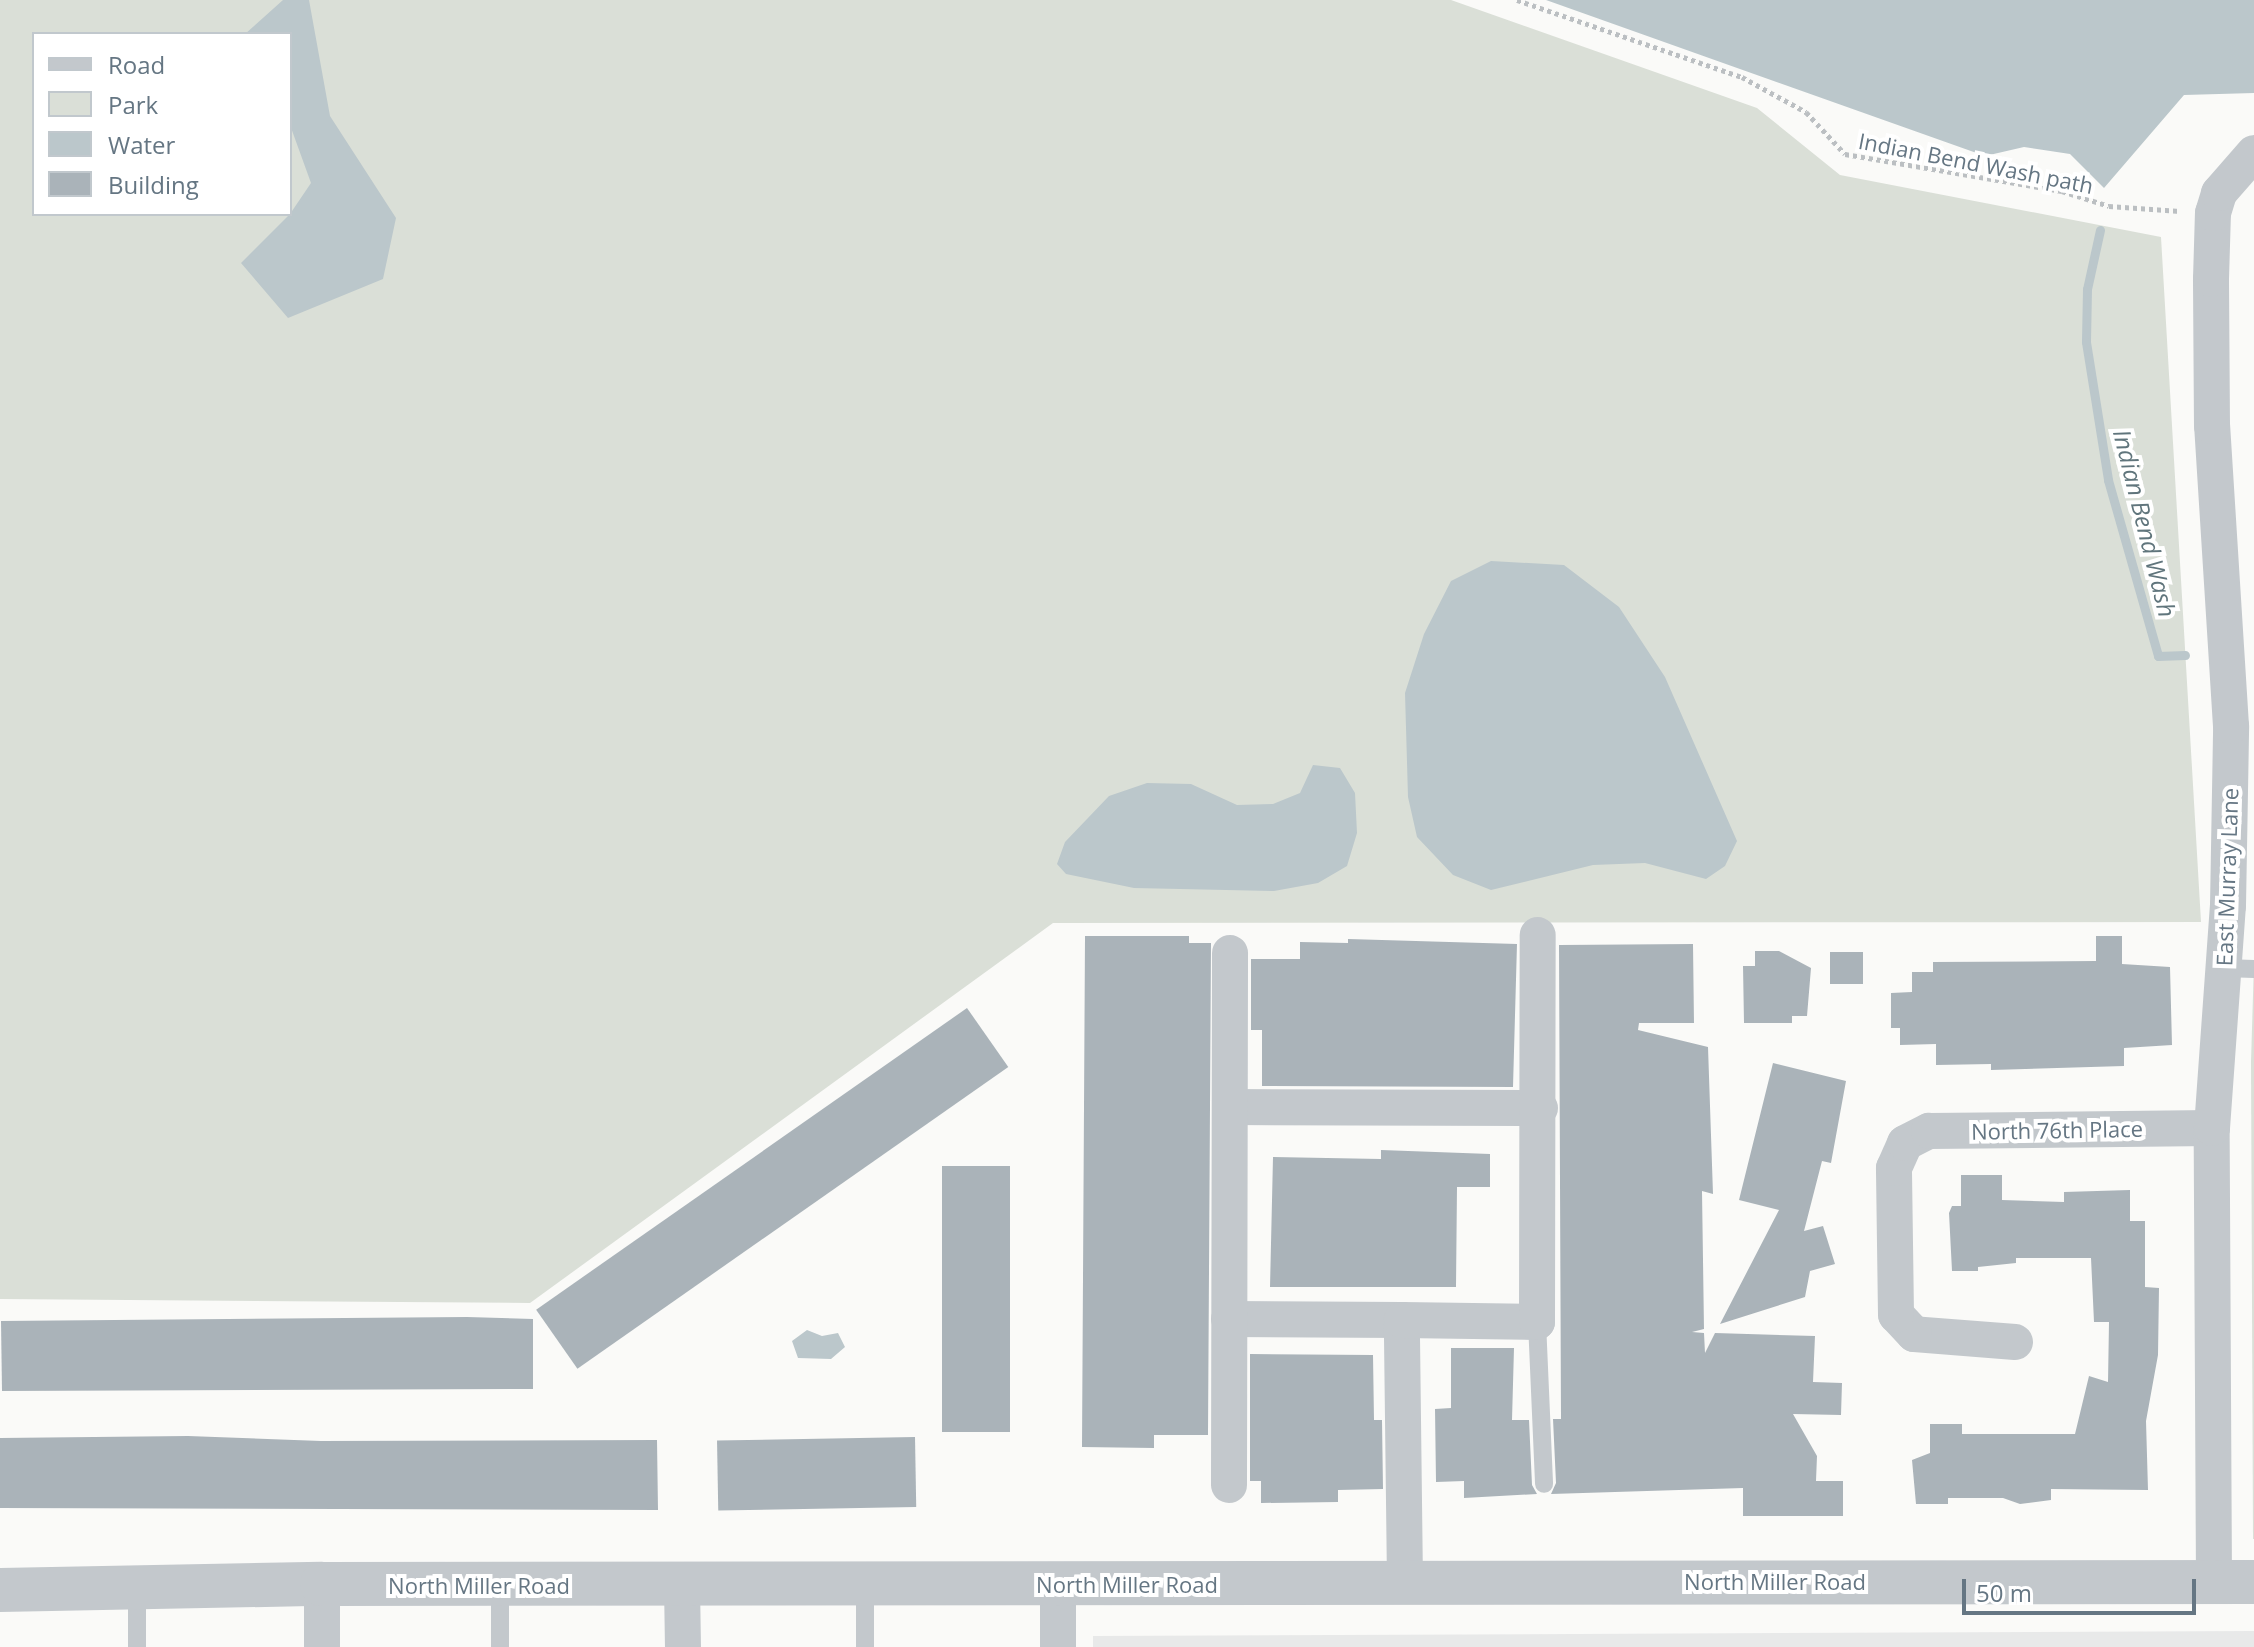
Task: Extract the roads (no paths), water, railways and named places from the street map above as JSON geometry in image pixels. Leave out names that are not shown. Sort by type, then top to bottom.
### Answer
[{"type":"street","name":"East Murray Lane","points":[[2234,1582],[2212,1128],[2239,969],[2243,726],[2212,426],[2211,279],[2213,213],[2242,164]]},
{"type":"street","points":[[1229,1319],[1537,1322],[1540,1108],[1538,935]]},
{"type":"street","points":[[1229,1485],[1230,953]]},
{"type":"street","points":[[1232,1107],[1540,1108]]},
{"type":"street","name":"North 76th Place","points":[[2015,1342],[1914,1334],[1896,1315],[1894,1168],[1905,1143],[1929,1131],[2212,1128]]},
{"type":"street","points":[[1402,1320],[1405,1583]]},
{"type":"street","name":"North Miller Road","points":[[0,1590],[322,1584],[500,1587],[2234,1582]]},
{"type":"street","points":[[322,1584],[322,1647]]},
{"type":"street","points":[[682,1585],[683,1647]]},
{"type":"street","points":[[1058,1586],[1058,1647]]},
{"type":"lane","points":[[1537,1322],[1544,1484]]},
{"type":"lane","points":[[865,1585],[865,1647]]},
{"type":"lane","points":[[500,1587],[500,1647]]},
{"type":"lane","points":[[137,1589],[137,1647]]},
{"type":"water","points":[[283,0],[309,0],[330,116],[396,218],[383,279],[288,318],[241,263],[288,216],[292,216],[292,211],[311,183],[292,131],[292,32],[247,32]]},
{"type":"water","points":[[1546,0],[2254,0],[2254,93],[2184,95],[2104,188],[2070,154],[2024,147],[1985,156]]},
{"type":"water","points":[[1491,561],[1564,565],[1619,607],[1665,677],[1737,841],[1725,866],[1706,879],[1645,863],[1593,865],[1491,890],[1453,875],[1417,837],[1408,797],[1405,693],[1424,634],[1451,581]]},
{"type":"water","points":[[1313,765],[1340,768],[1355,793],[1357,833],[1347,866],[1318,883],[1274,891],[1134,888],[1066,874],[1057,864],[1065,842],[1109,796],[1147,783],[1191,784],[1237,805],[1273,804],[1300,793]]},
{"type":"water","points":[[807,1330],[822,1336],[838,1333],[845,1347],[831,1359],[798,1358],[792,1341]]},
{"type":"waterway","name":"Indian Bend Wash","points":[[2100,230],[2087,289],[2086,342],[2108,480],[2158,656],[2185,655]]}]
